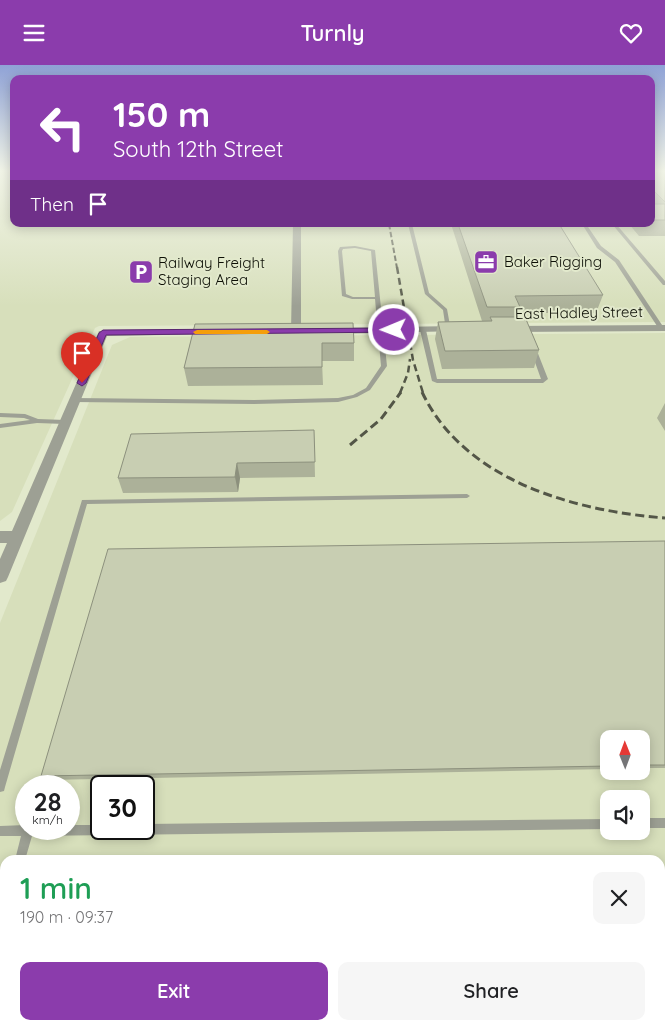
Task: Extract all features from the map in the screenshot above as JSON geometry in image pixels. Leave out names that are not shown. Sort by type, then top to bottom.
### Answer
[{"type":"street","points":[[296,332],[297,227]]},
{"type":"street","name":"East Hadley Street","points":[[497,329],[527,332],[663,327]]},
{"type":"street","points":[[324,331],[468,329]]},
{"type":"street","points":[[0,577],[103,333],[228,332]]},
{"type":"street","points":[[0,537],[17,537]]},
{"type":"lane","points":[[411,227],[427,294],[445,309],[449,329]]},
{"type":"lane","points":[[586,227],[599,247],[617,261],[663,327]]},
{"type":"lane","points":[[617,227],[665,284]]},
{"type":"lane","points":[[74,400],[338,400],[355,396],[368,389],[384,366],[381,330],[373,250],[342,248],[344,295],[352,299],[377,298]]},
{"type":"lane","points":[[423,330],[434,380],[437,381],[543,381],[545,379],[532,347]]},
{"type":"lane","points":[[0,415],[25,416],[37,421]]},
{"type":"lane","points":[[0,426],[37,421],[65,422]]},
{"type":"lane","points":[[0,787],[84,503],[467,496]]},
{"type":"lane","points":[[650,823],[665,823]]},
{"type":"lane","points":[[80,830],[600,824]]},
{"type":"lane","points":[[0,831],[15,831]]},
{"type":"lane","points":[[21,855],[26,840]]},
{"type":"shaded area","points":[[0,216],[10,216],[10,227],[655,227],[655,216],[665,216],[665,322],[99,326],[95,328],[12,512],[0,521]]},
{"type":"shaded area","points":[[665,333],[665,855],[0,855],[0,623],[112,345],[130,337]]},
{"type":"building","points":[[655,216],[665,216],[665,220],[655,220]]},
{"type":"building","points":[[459,227],[561,227],[603,295],[515,296],[520,307],[487,307]]},
{"type":"building","points":[[490,317],[525,317],[539,350],[445,351],[438,322],[492,321]]},
{"type":"building","points":[[353,323],[354,343],[322,343],[322,367],[184,368],[195,324]]},
{"type":"building","points":[[314,430],[315,462],[237,463],[235,477],[118,478],[131,434]]},
{"type":"building","points":[[665,541],[665,765],[650,765],[650,730],[600,730],[600,766],[41,775],[108,549]]},
{"type":"railway","points":[[390,227],[397,268]]},
{"type":"railway","points":[[397,267],[413,360],[423,393]]},
{"type":"railway","points":[[400,393],[408,373],[410,359]]},
{"type":"railway","points":[[350,445],[381,419],[401,392]]},
{"type":"railway","points":[[422,392],[441,423],[465,448],[494,469],[526,486],[560,499],[595,508],[665,518]]},
{"type":"slow traffic","points":[[197,332],[267,332]]},
{"type":"place","name":"Baker Rigging","points":[[486,262]]},
{"type":"place","name":"Railway Freight Staging Area","points":[[141,272]]},
{"type":"route","points":[[82,383],[103,333],[394,330]]}]
